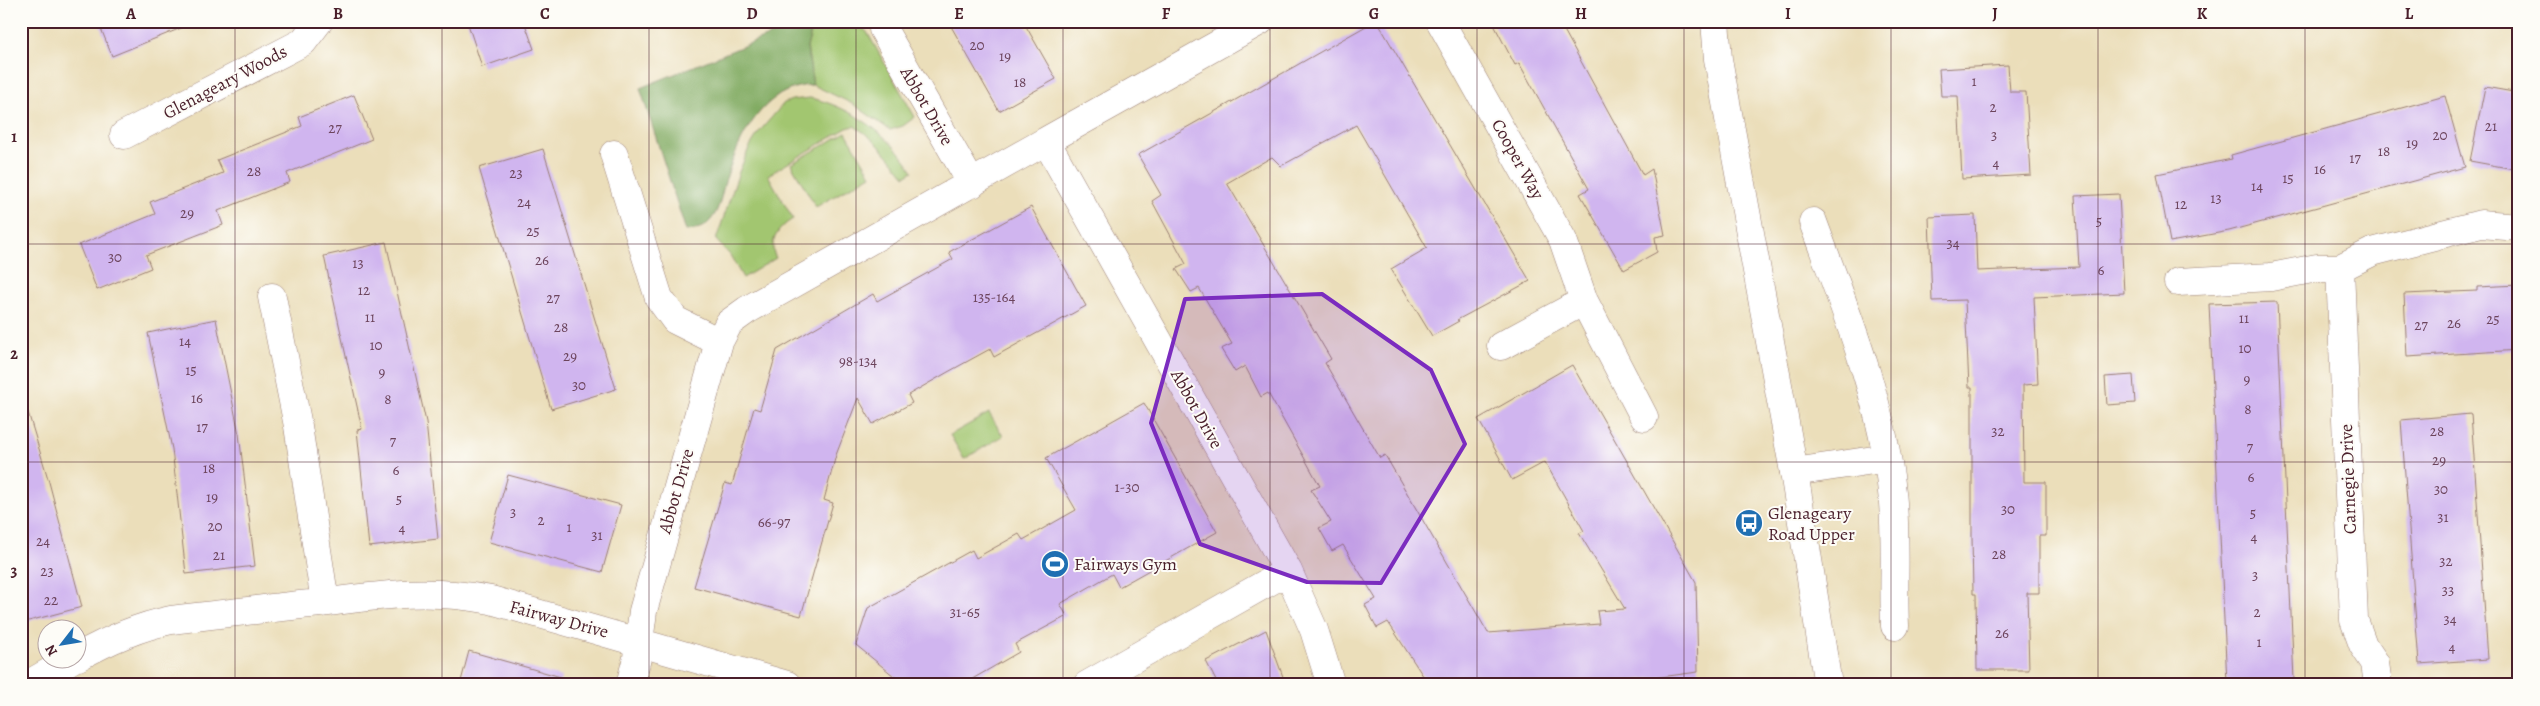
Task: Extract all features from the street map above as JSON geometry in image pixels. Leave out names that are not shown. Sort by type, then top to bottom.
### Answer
[{"type":"street","name":"Glenageary Woods","points":[[124,135],[303,42],[319,21]]},
{"type":"street","name":"Abbot Drive","points":[[630,685],[647,594],[718,342],[729,323],[748,310],[1260,21]]},
{"type":"street","name":"Cooper Way","points":[[1440,21],[1563,240],[1584,302],[1644,417]]},
{"type":"street","points":[[1716,21],[1718,59],[1794,472],[1828,685]]},
{"type":"street","name":"Abbot Drive","points":[[883,29],[972,184]]},
{"type":"street","name":"Abbot Drive","points":[[1046,141],[1288,571],[1314,630],[1331,685]]},
{"type":"street","points":[[614,154],[659,298],[675,320],[718,342]]},
{"type":"street","points":[[1813,222],[1858,344],[1887,458],[1892,492],[1895,626]]},
{"type":"street","points":[[2178,282],[2270,277],[2317,268],[2340,268],[2372,252],[2481,224],[2519,227]]},
{"type":"street","name":"Carnegie Drive","points":[[2340,268],[2354,620],[2363,645],[2376,663],[2378,685]]},
{"type":"street","points":[[272,297],[298,426],[325,602]]},
{"type":"street","points":[[1501,346],[1584,302]]},
{"type":"street","points":[[1794,472],[1887,458]]},
{"type":"street","points":[[1087,685],[1288,571]]},
{"type":"street","name":"Fairway Drive","points":[[88,652],[119,635],[148,625],[171,620],[415,592],[462,595],[491,600],[787,685]]},
{"type":"street","points":[[27,685],[57,668]]},
{"type":"highlighted area","points":[[1322,294],[1431,370],[1465,444],[1381,583],[1307,582],[1200,544],[1151,423],[1185,299]]},
{"type":"green space","points":[[805,21],[814,21],[807,47],[813,85],[796,88],[781,94],[767,104],[746,131],[738,147],[714,216],[702,227],[686,231],[640,88]]},
{"type":"green space","points":[[814,21],[855,21],[867,32],[915,117],[903,126],[890,130],[853,104],[813,85],[807,47]]},
{"type":"green space","points":[[810,98],[840,108],[869,124],[893,146],[913,171],[905,176],[875,142],[854,126],[847,128],[768,175],[793,219],[783,226],[776,236],[773,246],[776,258],[743,278],[730,255],[716,240],[739,172],[749,148],[759,132],[784,103]]},
{"type":"green space","points":[[846,132],[871,175],[816,207],[791,164]]},
{"type":"green space","points":[[989,413],[1003,436],[964,459],[950,435]]},
{"type":"building","points":[[98,21],[195,21],[196,22],[112,56]]},
{"type":"building","points":[[467,21],[524,21],[534,49],[482,67]]},
{"type":"building","points":[[948,21],[1023,21],[1056,79],[999,111]]},
{"type":"building","points":[[1377,21],[1530,281],[1457,320],[1459,321],[1432,336],[1391,269],[1427,248],[1356,125],[1281,166],[1272,157],[1227,183],[1331,359],[1325,363],[1380,458],[1385,455],[1488,633],[1599,624],[1597,611],[1625,609],[1579,533],[1584,531],[1545,462],[1512,480],[1478,419],[1572,365],[1696,582],[1698,672],[1601,685],[1429,685],[1388,622],[1377,628],[1365,605],[1376,599],[1343,545],[1332,551],[1319,528],[1331,522],[1311,490],[1320,486],[1268,393],[1261,397],[1245,366],[1235,372],[1221,349],[1232,344],[1199,288],[1191,292],[1176,269],[1186,264],[1152,201],[1161,195],[1138,155]]},
{"type":"building","points":[[1492,21],[1559,21],[1643,175],[1652,169],[1665,235],[1655,237],[1657,252],[1624,270],[1580,194],[1589,189],[1519,63],[1515,65]]},
{"type":"building","points":[[2008,65],[2010,92],[2026,92],[2031,175],[1962,179],[1958,96],[1941,96],[1939,69]]},
{"type":"building","points":[[2485,87],[2519,93],[2519,170],[2470,161]]},
{"type":"building","points":[[354,95],[372,139],[287,173],[290,182],[218,211],[223,225],[146,255],[151,268],[97,290],[79,245],[155,214],[150,202],[223,173],[217,160],[302,126],[299,117]]},
{"type":"building","points":[[2445,96],[2465,167],[2229,231],[2170,242],[2157,174],[2232,159],[2231,155]]},
{"type":"building","points":[[543,149],[616,389],[551,409],[479,168]]},
{"type":"building","points":[[2119,194],[2124,293],[2034,297],[2038,384],[2023,385],[2024,482],[2046,482],[2046,536],[2039,536],[2039,593],[2027,593],[2029,670],[1977,670],[1976,594],[1973,594],[1972,387],[1969,387],[1965,300],[1932,301],[1929,217],[1975,215],[1977,271],[2079,267],[2075,196]]},
{"type":"building","points":[[1031,207],[1086,306],[994,357],[990,349],[948,372],[908,395],[912,403],[873,424],[858,398],[836,455],[824,500],[833,503],[801,616],[694,587],[725,483],[732,485],[754,408],[760,410],[777,350],[873,294],[877,301],[953,259],[949,252]]},
{"type":"building","points":[[386,242],[426,422],[438,539],[369,547],[357,430],[362,429],[324,256]]},
{"type":"building","points":[[2519,285],[2519,350],[2407,357],[2404,294],[2477,291],[2477,287]]},
{"type":"building","points":[[2277,302],[2294,680],[2227,683],[2209,304]]},
{"type":"building","points":[[216,319],[239,434],[255,566],[186,574],[172,449],[148,333]]},
{"type":"building","points":[[2133,375],[2135,403],[2107,405],[2105,377]]},
{"type":"building","points":[[1144,403],[1217,532],[1119,587],[1112,574],[1060,604],[1067,616],[1015,644],[1019,652],[962,685],[905,685],[856,645],[868,608],[972,550],[976,558],[1019,534],[1023,540],[1076,510],[1046,458]]},
{"type":"building","points":[[28,412],[49,482],[82,607],[21,623],[21,413]]},
{"type":"building","points":[[2471,414],[2488,659],[2419,664],[2401,420]]},
{"type":"building","points":[[508,475],[621,505],[602,572],[489,542]]},
{"type":"building","points":[[1266,630],[1286,685],[1218,685],[1206,661]]},
{"type":"building","points":[[469,651],[561,677],[560,685],[460,685]]},
{"type":"place","name":"Glenageary Road Upper","points":[[1749,523]]},
{"type":"place","name":"Fairways Gym","points":[[1055,564]]}]
